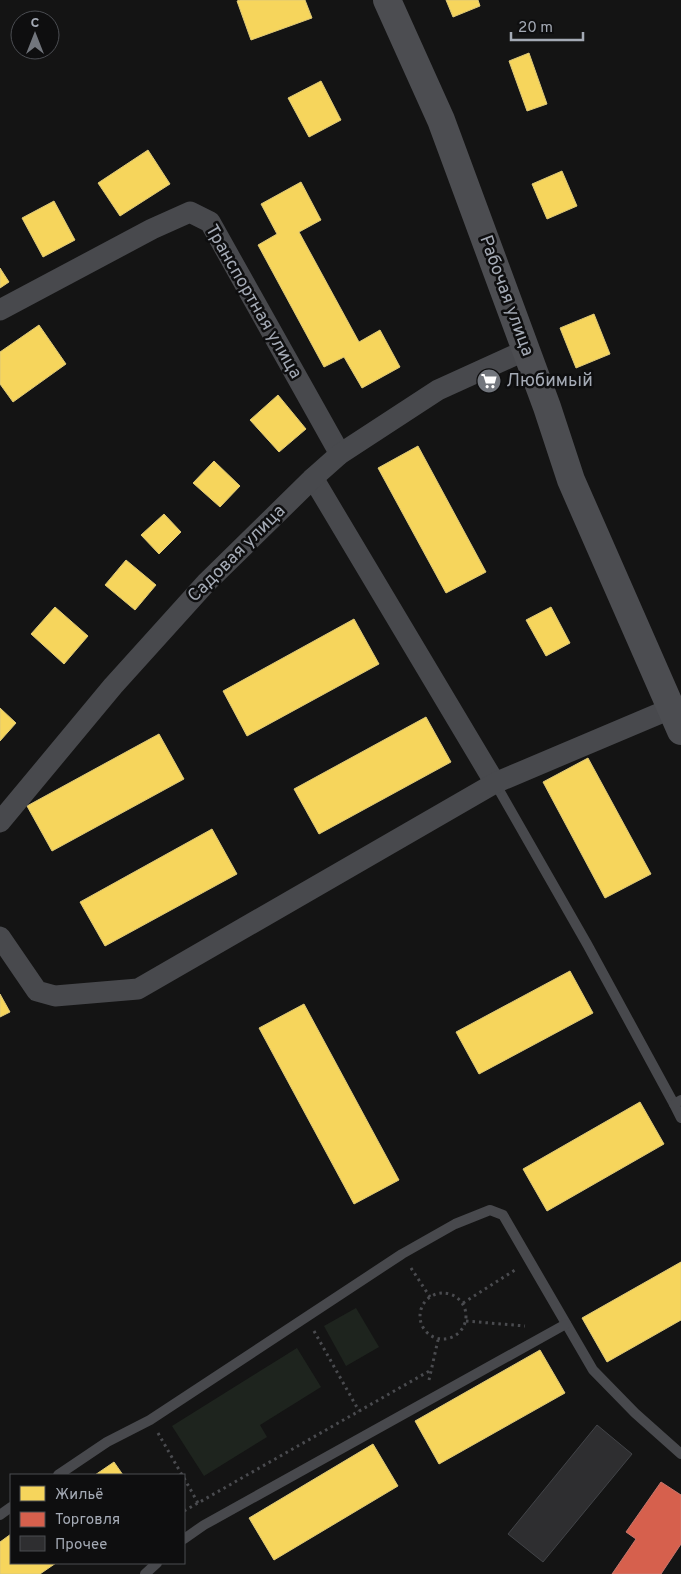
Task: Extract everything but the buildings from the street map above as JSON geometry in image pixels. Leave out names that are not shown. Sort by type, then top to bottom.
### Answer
[{"type":"main road","name":"Рабочая улица","points":[[387,0],[441,120],[526,350],[571,480],[676,720]]},
{"type":"street","name":"Транспортная улица","points":[[0,310],[152,229],[190,212],[210,222],[340,454]]},
{"type":"street","name":"Садовая улица","points":[[0,822],[113,686],[200,590],[313,478],[340,454],[438,390],[526,350]]},
{"type":"street","points":[[313,478],[494,783]]},
{"type":"street","points":[[0,937],[37,991],[55,996],[138,989],[494,783],[676,720]]},
{"type":"lane","points":[[494,783],[678,1102],[681,1118]]},
{"type":"lane","points":[[59,1474],[107,1442],[150,1420],[402,1254],[456,1224],[490,1210],[503,1215],[593,1370],[635,1413],[681,1454]]},
{"type":"lane","points":[[185,1538],[204,1525],[424,1401],[566,1324]]},
{"type":"lane","points":[[145,1574],[156,1564]]},
{"type":"path","points":[[402,1254],[430,1297]]},
{"type":"path","points":[[463,1303],[529,1261]]},
{"type":"path","points":[[438,1293],[448,1293],[463,1303],[466,1321],[463,1330],[456,1336],[447,1340],[438,1340],[423,1330],[419,1321],[419,1312],[423,1303],[430,1297],[438,1293]]},
{"type":"path","points":[[306,1318],[359,1411]]},
{"type":"path","points":[[466,1321],[556,1329]]},
{"type":"path","points":[[424,1401],[438,1340]]},
{"type":"path","points":[[185,1510],[431,1370]]},
{"type":"path","points":[[150,1420],[181,1474]]},
{"type":"path","points":[[185,1480],[198,1503]]},
{"type":"shaded area","points":[[356,1308],[379,1347],[346,1366],[324,1326]]},
{"type":"shaded area","points":[[297,1348],[321,1387],[260,1425],[267,1437],[204,1476],[172,1426]]},
{"type":"place","name":"Любимый","points":[[489,381]]}]
